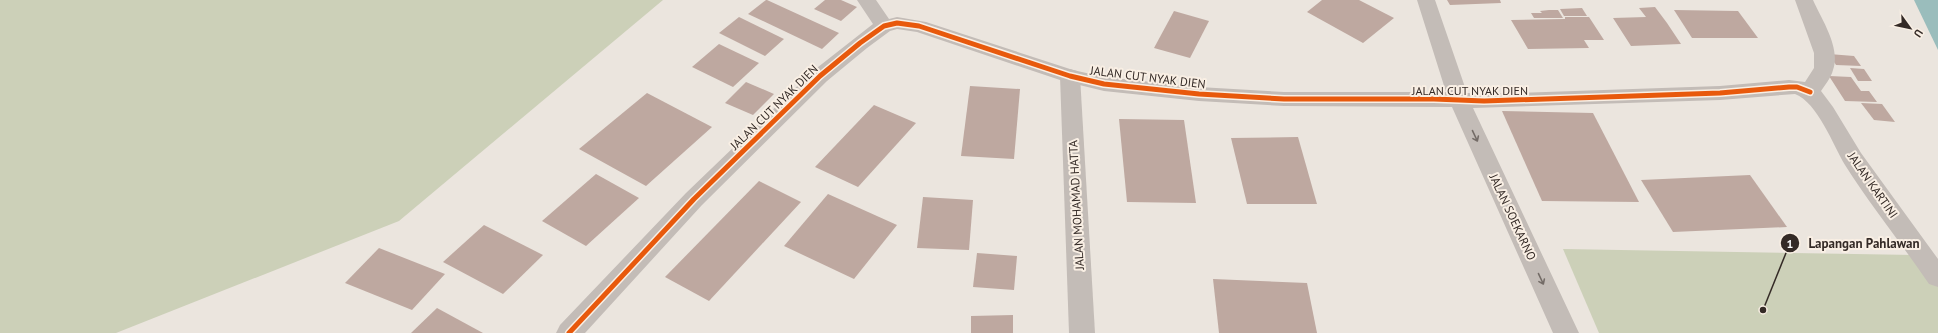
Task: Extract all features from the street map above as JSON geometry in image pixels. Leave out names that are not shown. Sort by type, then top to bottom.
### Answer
[{"type":"street","points":[[866,0],[884,26]]},
{"type":"street","name":"JALAN SOEKARNO","points":[[1426,0],[1459,100],[1566,333]]},
{"type":"street","points":[[1804,0],[1824,49],[1826,60],[1824,69],[1810,92]]},
{"type":"street","name":"JALAN CUT NYAK DIEN","points":[[569,333],[694,199],[814,82],[860,43],[884,26],[897,23],[919,26],[1070,76],[1104,84],[1147,89],[1284,99],[1484,101],[1637,97],[1720,93],[1789,87],[1798,87],[1810,92]]},
{"type":"street","name":"JALAN MOHAMAD HATTA","points":[[1070,76],[1082,333]]},
{"type":"street","name":"JALAN KARTINI","points":[[1810,92],[1826,112],[1853,159],[1938,277]]},
{"type":"green space","points":[[0,0],[663,0],[399,221],[116,333],[0,333]]},
{"type":"green space","points":[[1563,249],[1915,255],[1938,286],[1938,333],[1599,333]]},
{"type":"water","points":[[1914,0],[1938,0],[1938,50]]},
{"type":"building","points":[[766,0],[839,33],[822,49],[748,14]]},
{"type":"building","points":[[825,0],[841,0],[857,7],[841,21],[814,9]]},
{"type":"building","points":[[1322,0],[1359,0],[1394,18],[1363,43],[1307,12]]},
{"type":"building","points":[[1447,0],[1500,0],[1501,3],[1450,5]]},
{"type":"building","points":[[1655,7],[1681,44],[1631,46],[1613,18],[1646,17],[1639,8]]},
{"type":"building","points":[[1582,8],[1587,16],[1564,16],[1560,9]]},
{"type":"building","points":[[1558,10],[1563,18],[1534,18],[1531,13],[1542,13],[1540,11]]},
{"type":"building","points":[[1674,10],[1738,11],[1758,38],[1692,38]]},
{"type":"building","points":[[1174,11],[1209,21],[1190,58],[1154,48]]},
{"type":"building","points":[[739,17],[784,39],[765,56],[719,33]]},
{"type":"building","points":[[1565,17],[1589,17],[1604,40],[1584,40],[1589,48],[1528,49],[1511,20],[1565,19]]},
{"type":"building","points":[[719,44],[759,63],[733,87],[692,67]]},
{"type":"building","points":[[1829,54],[1854,56],[1861,66],[1836,65]]},
{"type":"building","points":[[1850,68],[1864,69],[1872,81],[1858,81]]},
{"type":"building","points":[[1829,76],[1851,77],[1861,91],[1869,91],[1877,102],[1845,101]]},
{"type":"building","points":[[746,82],[774,94],[753,115],[725,103]]},
{"type":"building","points":[[970,86],[1020,89],[1014,159],[961,156]]},
{"type":"building","points":[[647,93],[712,127],[646,186],[579,149]]},
{"type":"building","points":[[1861,103],[1882,104],[1895,122],[1874,120]]},
{"type":"building","points":[[874,105],[916,123],[858,187],[815,167]]},
{"type":"building","points":[[1502,111],[1593,113],[1639,202],[1542,201]]},
{"type":"building","points":[[1119,119],[1184,120],[1196,203],[1127,202]]},
{"type":"building","points":[[1298,137],[1317,204],[1247,204],[1231,138]]},
{"type":"building","points":[[596,174],[639,198],[586,246],[542,221]]},
{"type":"building","points":[[1750,175],[1787,227],[1673,232],[1641,180]]},
{"type":"building","points":[[759,181],[801,202],[709,301],[665,277]]},
{"type":"building","points":[[828,194],[897,225],[854,279],[784,246]]},
{"type":"building","points":[[923,197],[973,200],[969,250],[917,248]]},
{"type":"building","points":[[484,225],[543,255],[503,294],[443,262]]},
{"type":"building","points":[[379,248],[445,274],[412,310],[345,283]]},
{"type":"building","points":[[977,253],[1017,256],[1014,290],[973,287]]},
{"type":"building","points":[[1213,279],[1307,283],[1317,333],[1219,333]]},
{"type":"building","points":[[437,308],[483,333],[411,333]]},
{"type":"building","points":[[1013,315],[1013,333],[971,333],[971,316]]},
{"type":"cycle path","points":[[569,333],[694,199],[820,76],[860,43],[884,26],[897,23],[919,26],[1070,76],[1104,84],[1199,94],[1284,99],[1434,99],[1484,101],[1720,93],[1789,87],[1797,87],[1810,92]]},
{"type":"place","name":"Lapangan Pahlawan","points":[[1763,310]]}]
